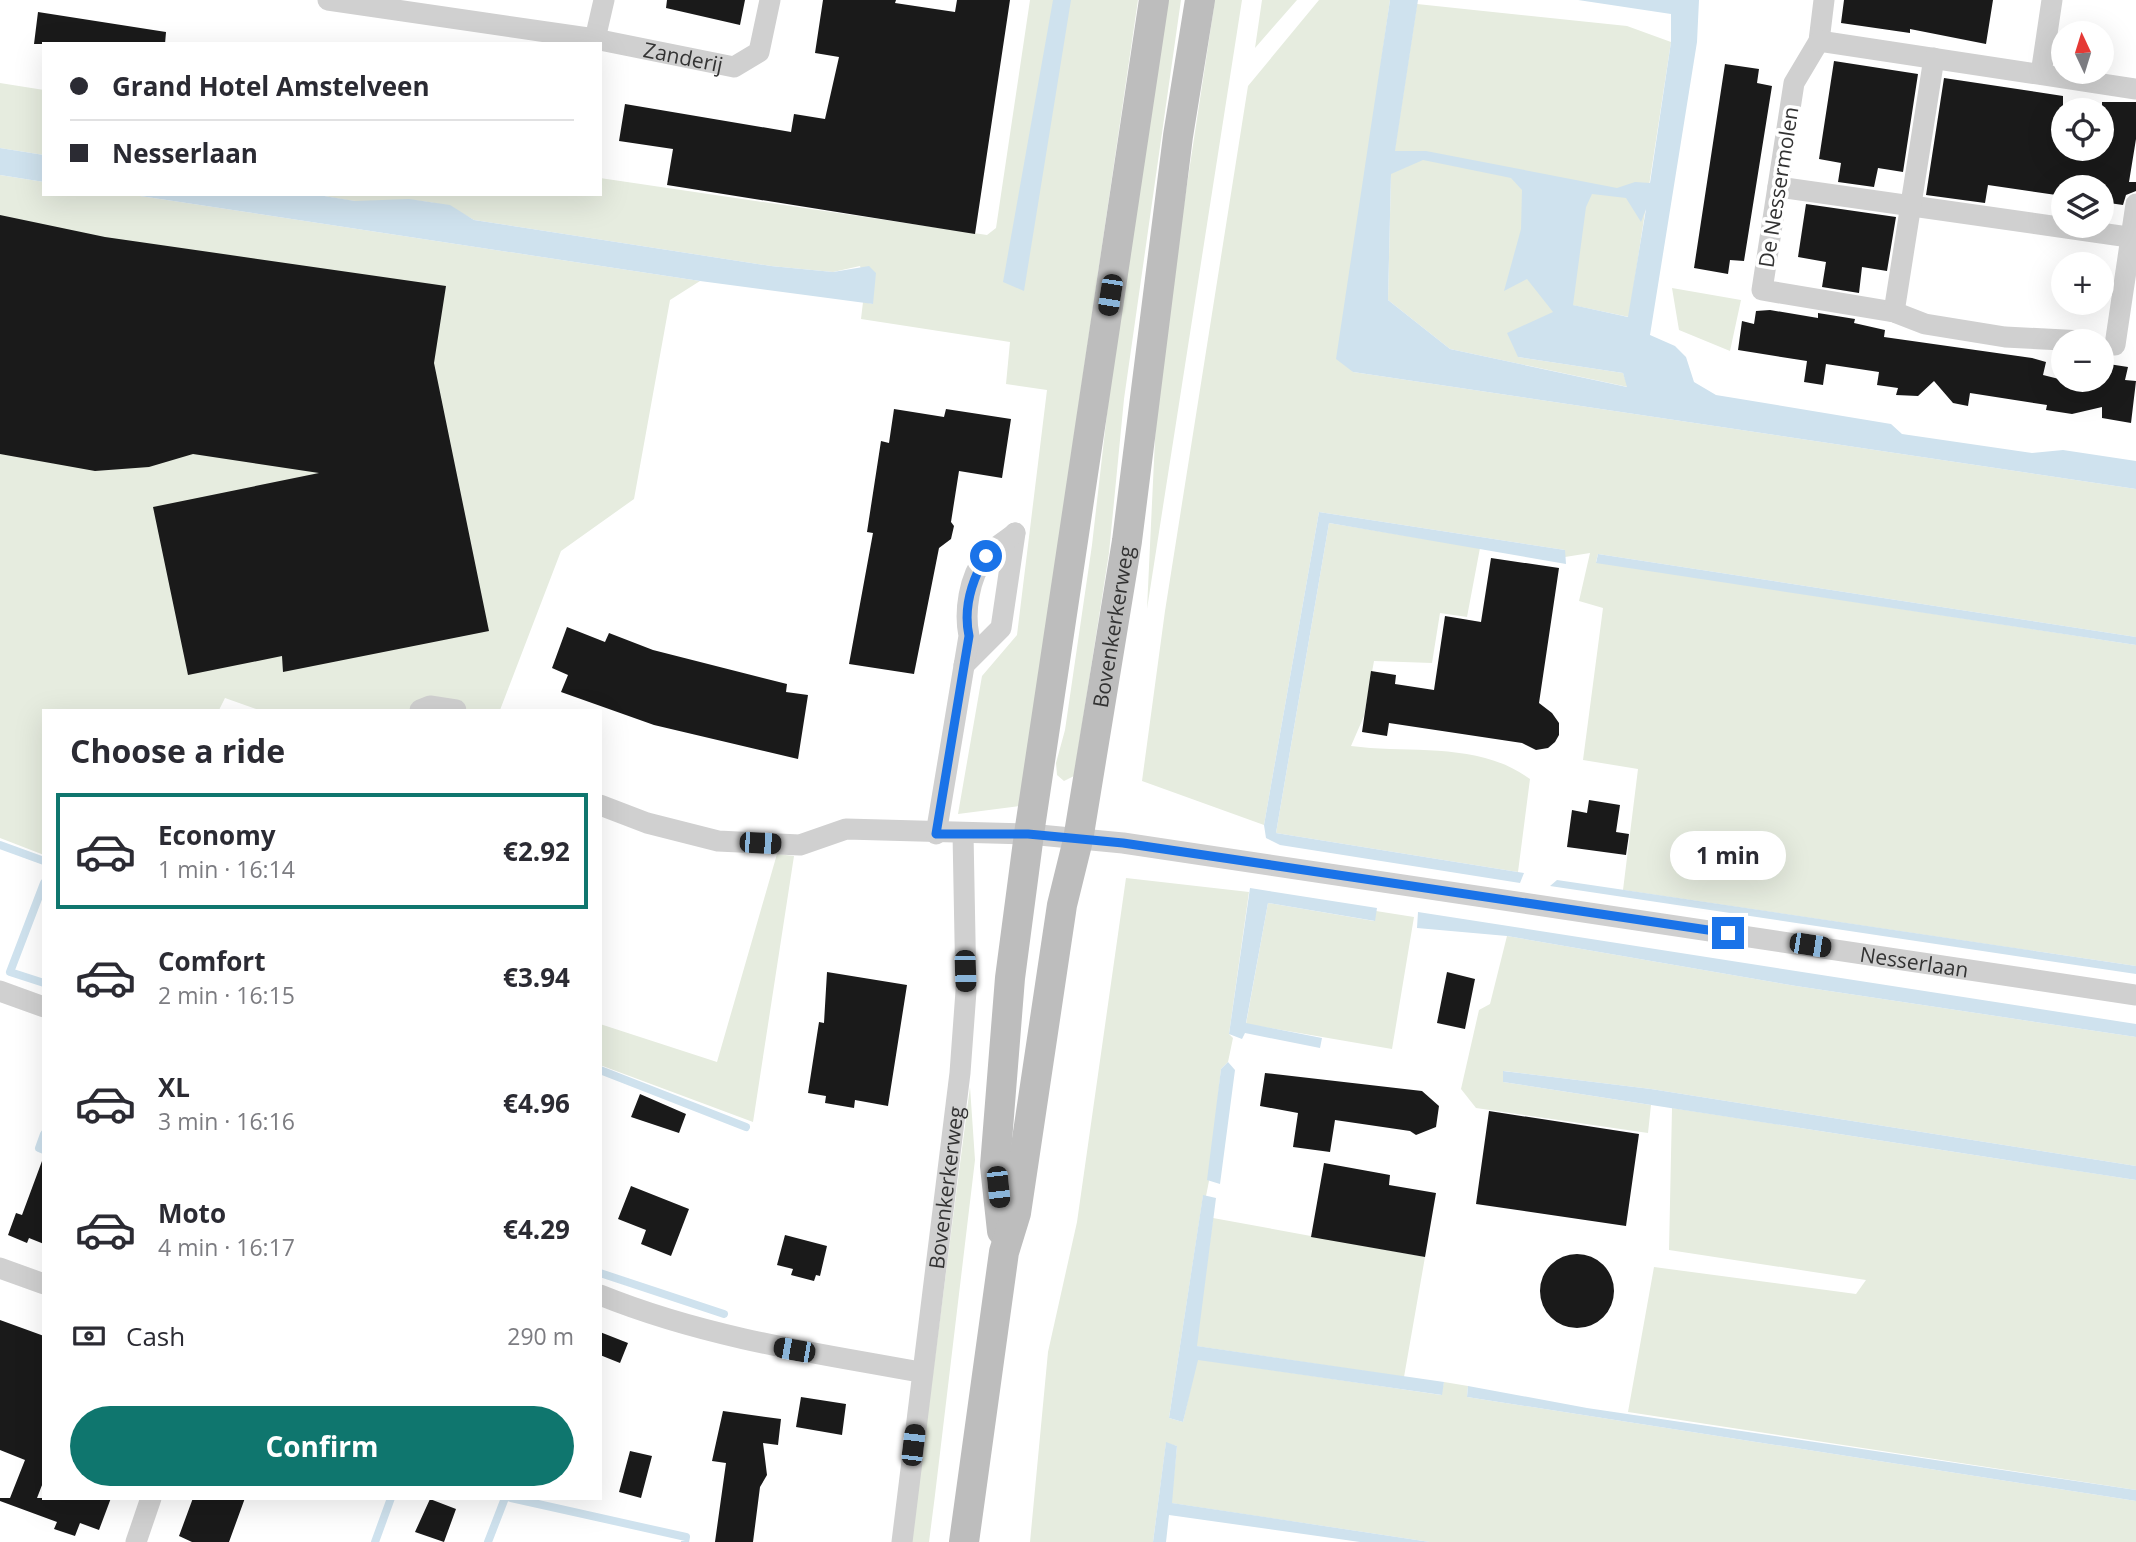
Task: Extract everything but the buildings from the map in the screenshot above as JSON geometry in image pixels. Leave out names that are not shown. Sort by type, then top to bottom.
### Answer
[{"type":"main road","name":"Bovenkerkerweg","points":[[1004,1252],[996,1166],[1010,978],[1028,834],[1154,0]]},
{"type":"main road","name":"Bovenkerkerweg","points":[[964,1542],[1004,1252],[1016,1213],[1062,905],[1078,840],[1127,541],[1178,136],[1200,0]]},
{"type":"street","name":"Zanderij","points":[[328,0],[595,39],[734,67],[759,52],[770,0]]},
{"type":"street","points":[[595,39],[604,0]]},
{"type":"street","name":"De Nessermolen","points":[[1824,0],[1819,41],[1794,83],[1762,290],[1894,312],[1938,327],[2005,337],[2051,339]]},
{"type":"street","points":[[2041,74],[2052,0]]},
{"type":"street","points":[[1819,41],[2136,89]]},
{"type":"street","points":[[1894,312],[1908,207],[1934,58]]},
{"type":"street","points":[[1778,187],[2134,238]]},
{"type":"street","points":[[2118,345],[2134,238],[2136,204]]},
{"type":"street","points":[[936,834],[964,665],[969,636],[966,621],[973,578],[986,556],[1015,533],[1001,628],[964,665]]},
{"type":"street","points":[[422,709],[430,706],[450,709]]},
{"type":"street","points":[[602,806],[647,823],[718,841],[800,845],[846,829],[936,834],[1028,834]]},
{"type":"street","name":"Bovenkerkerweg","points":[[902,1542],[960,1073],[966,991],[963,833]]},
{"type":"street","name":"Nesserlaan","points":[[1028,834],[1282,866],[2136,995]]},
{"type":"street","points":[[0,991],[42,1006]]},
{"type":"street","points":[[0,1269],[42,1283]]},
{"type":"street","points":[[602,1296],[691,1328],[768,1346],[921,1372]]},
{"type":"street","points":[[136,1542],[150,1500]]},
{"type":"shaded area","points":[[1030,0],[1138,0],[1020,806],[958,814],[982,676],[1017,635],[1047,390],[1006,384],[1010,342],[861,319],[863,302],[873,304],[860,266],[833,272],[771,266],[474,220],[458,211],[430,202],[356,201],[325,196],[602,196],[602,178],[987,235],[996,228]]},
{"type":"shaded area","points":[[1165,0],[1181,0],[1124,399],[1109,553],[1074,776],[1064,781],[1057,775],[1056,763],[1065,730],[1092,545],[1113,361]]},
{"type":"shaded area","points":[[1215,0],[1242,0],[1147,609],[1158,376]]},
{"type":"shaded area","points":[[1262,0],[1297,0],[1255,48]]},
{"type":"shaded area","points":[[1319,0],[1390,0],[1341,344],[1353,372],[2136,489],[2136,637],[1598,554],[1596,562],[2136,645],[2136,966],[1623,890],[1638,769],[1583,760],[1603,608],[1579,601],[1590,553],[1565,557],[1565,550],[1319,512],[1264,825],[1142,781],[1165,611],[1248,86]]},
{"type":"shaded area","points":[[1417,4],[1627,26],[1671,42],[1629,317],[1572,305],[1518,357],[1623,373],[1628,387],[1450,349],[1388,300],[1391,174]]},
{"type":"shaded area","points":[[0,83],[42,90],[42,155],[0,148]]},
{"type":"shaded area","points":[[0,175],[42,182],[42,196],[140,196],[700,281],[670,300],[634,499],[561,551],[500,709],[256,709],[225,698],[220,709],[42,709],[42,854],[0,838]]},
{"type":"shaded area","points":[[1672,288],[1741,300],[1730,351],[1679,330]]},
{"type":"shaded area","points":[[1329,523],[1480,548],[1467,617],[1440,613],[1432,663],[1374,661],[1364,716],[1351,746],[1467,754],[1510,767],[1530,779],[1518,872],[1276,833]]},
{"type":"shaded area","points":[[777,854],[794,856],[753,1122],[602,1066],[602,1025],[717,1062]]},
{"type":"shaded area","points":[[1126,878],[1249,892],[1229,1034],[1233,1038],[1228,1062],[1221,1069],[1209,1181],[1206,1196],[1203,1196],[1169,1418],[1183,1422],[1197,1359],[1441,1395],[1444,1382],[1468,1386],[1467,1397],[2136,1501],[2136,1542],[1430,1542],[1171,1503],[1177,1446],[1166,1443],[1153,1542],[1030,1542],[1048,1352],[1077,1222]]},
{"type":"shaded area","points":[[1268,903],[1374,921],[1376,911],[1414,917],[1392,1049],[1246,1024]]},
{"type":"shaded area","points":[[1507,936],[1796,986],[2136,1037],[2136,1166],[1651,1089],[1504,1071],[1503,1082],[1651,1105],[1648,1133],[1476,1108],[1461,1089],[1479,1010],[1490,1004]]},
{"type":"shaded area","points":[[970,1087],[975,1160],[929,1542],[911,1542]]},
{"type":"shaded area","points":[[1672,1108],[2136,1180],[2136,1490],[1628,1412],[1654,1267],[1856,1294],[1866,1280],[1669,1250]]},
{"type":"shaded area","points":[[1213,1218],[1425,1257],[1404,1377],[1196,1346]]},
{"type":"water","points":[[1053,0],[1071,0],[1024,291],[1003,282]]},
{"type":"water","points":[[1390,0],[1418,0],[1395,151],[1426,151],[1617,188],[1635,182],[1650,183],[1671,42],[1671,14],[1578,0],[1699,0],[1697,42],[1650,335],[1675,346],[1686,357],[1694,382],[1716,395],[1891,424],[1902,434],[2032,453],[2063,450],[2136,461],[2136,489],[1353,372],[1336,359]],"holes":[[[1423,160],[1511,178],[1522,190],[1521,229],[1504,291],[1527,279],[1553,312],[1507,333],[1518,357],[1623,373],[1627,387],[1450,349],[1388,300],[1391,174]],[[1592,194],[1626,198],[1641,222],[1646,209],[1628,317],[1573,305],[1586,207]]]},
{"type":"water","points":[[0,148],[42,155],[42,182],[0,175]]},
{"type":"water","points":[[140,196],[324,196],[355,201],[409,199],[450,205],[474,220],[771,266],[833,272],[869,266],[876,273],[873,304],[700,281]]},
{"type":"water","points":[[1319,512],[1565,550],[1566,564],[1329,523],[1276,833],[1524,873],[1520,883],[1280,845],[1266,838],[1264,825]]},
{"type":"water","points":[[1598,554],[2136,637],[2136,645],[1596,563]]},
{"type":"water","points":[[1557,880],[2136,966],[2136,974],[1550,886]]},
{"type":"water","points":[[1250,888],[1377,908],[1375,921],[1268,903],[1246,1023],[1322,1038],[1320,1048],[1245,1033],[1242,1039],[1229,1034]]},
{"type":"water","points":[[1418,912],[2136,1024],[2136,1037],[1796,986],[1507,936],[1417,928]]},
{"type":"water","points":[[1228,1062],[1235,1070],[1220,1184],[1207,1180],[1221,1069]]},
{"type":"water","points":[[1503,1071],[1651,1089],[2136,1166],[2136,1180],[1503,1082]]},
{"type":"water","points":[[1203,1195],[1216,1198],[1197,1346],[1444,1382],[1442,1395],[1198,1360],[1183,1422],[1169,1418]]},
{"type":"water","points":[[1468,1386],[1587,1408],[2136,1490],[2136,1501],[1467,1397]]},
{"type":"water","points":[[1166,1442],[1177,1446],[1172,1503],[1430,1542],[1360,1542],[1169,1515],[1166,1542],[1153,1542]]},
{"type":"waterway","points":[[0,845],[42,860]]},
{"type":"waterway","points":[[42,888],[10,972],[42,982]]},
{"type":"waterway","points":[[602,1071],[746,1127]]},
{"type":"waterway","points":[[42,1140],[39,1148],[42,1149]]},
{"type":"waterway","points":[[602,1274],[724,1314]]},
{"type":"waterway","points":[[375,1542],[390,1500]]},
{"type":"waterway","points":[[488,1542],[504,1500]]},
{"type":"waterway","points":[[520,1500],[686,1537],[685,1542]]},
{"type":"route","points":[[986,556],[973,578],[966,621],[969,636],[936,834],[1028,834],[1123,843],[1728,933]]}]
